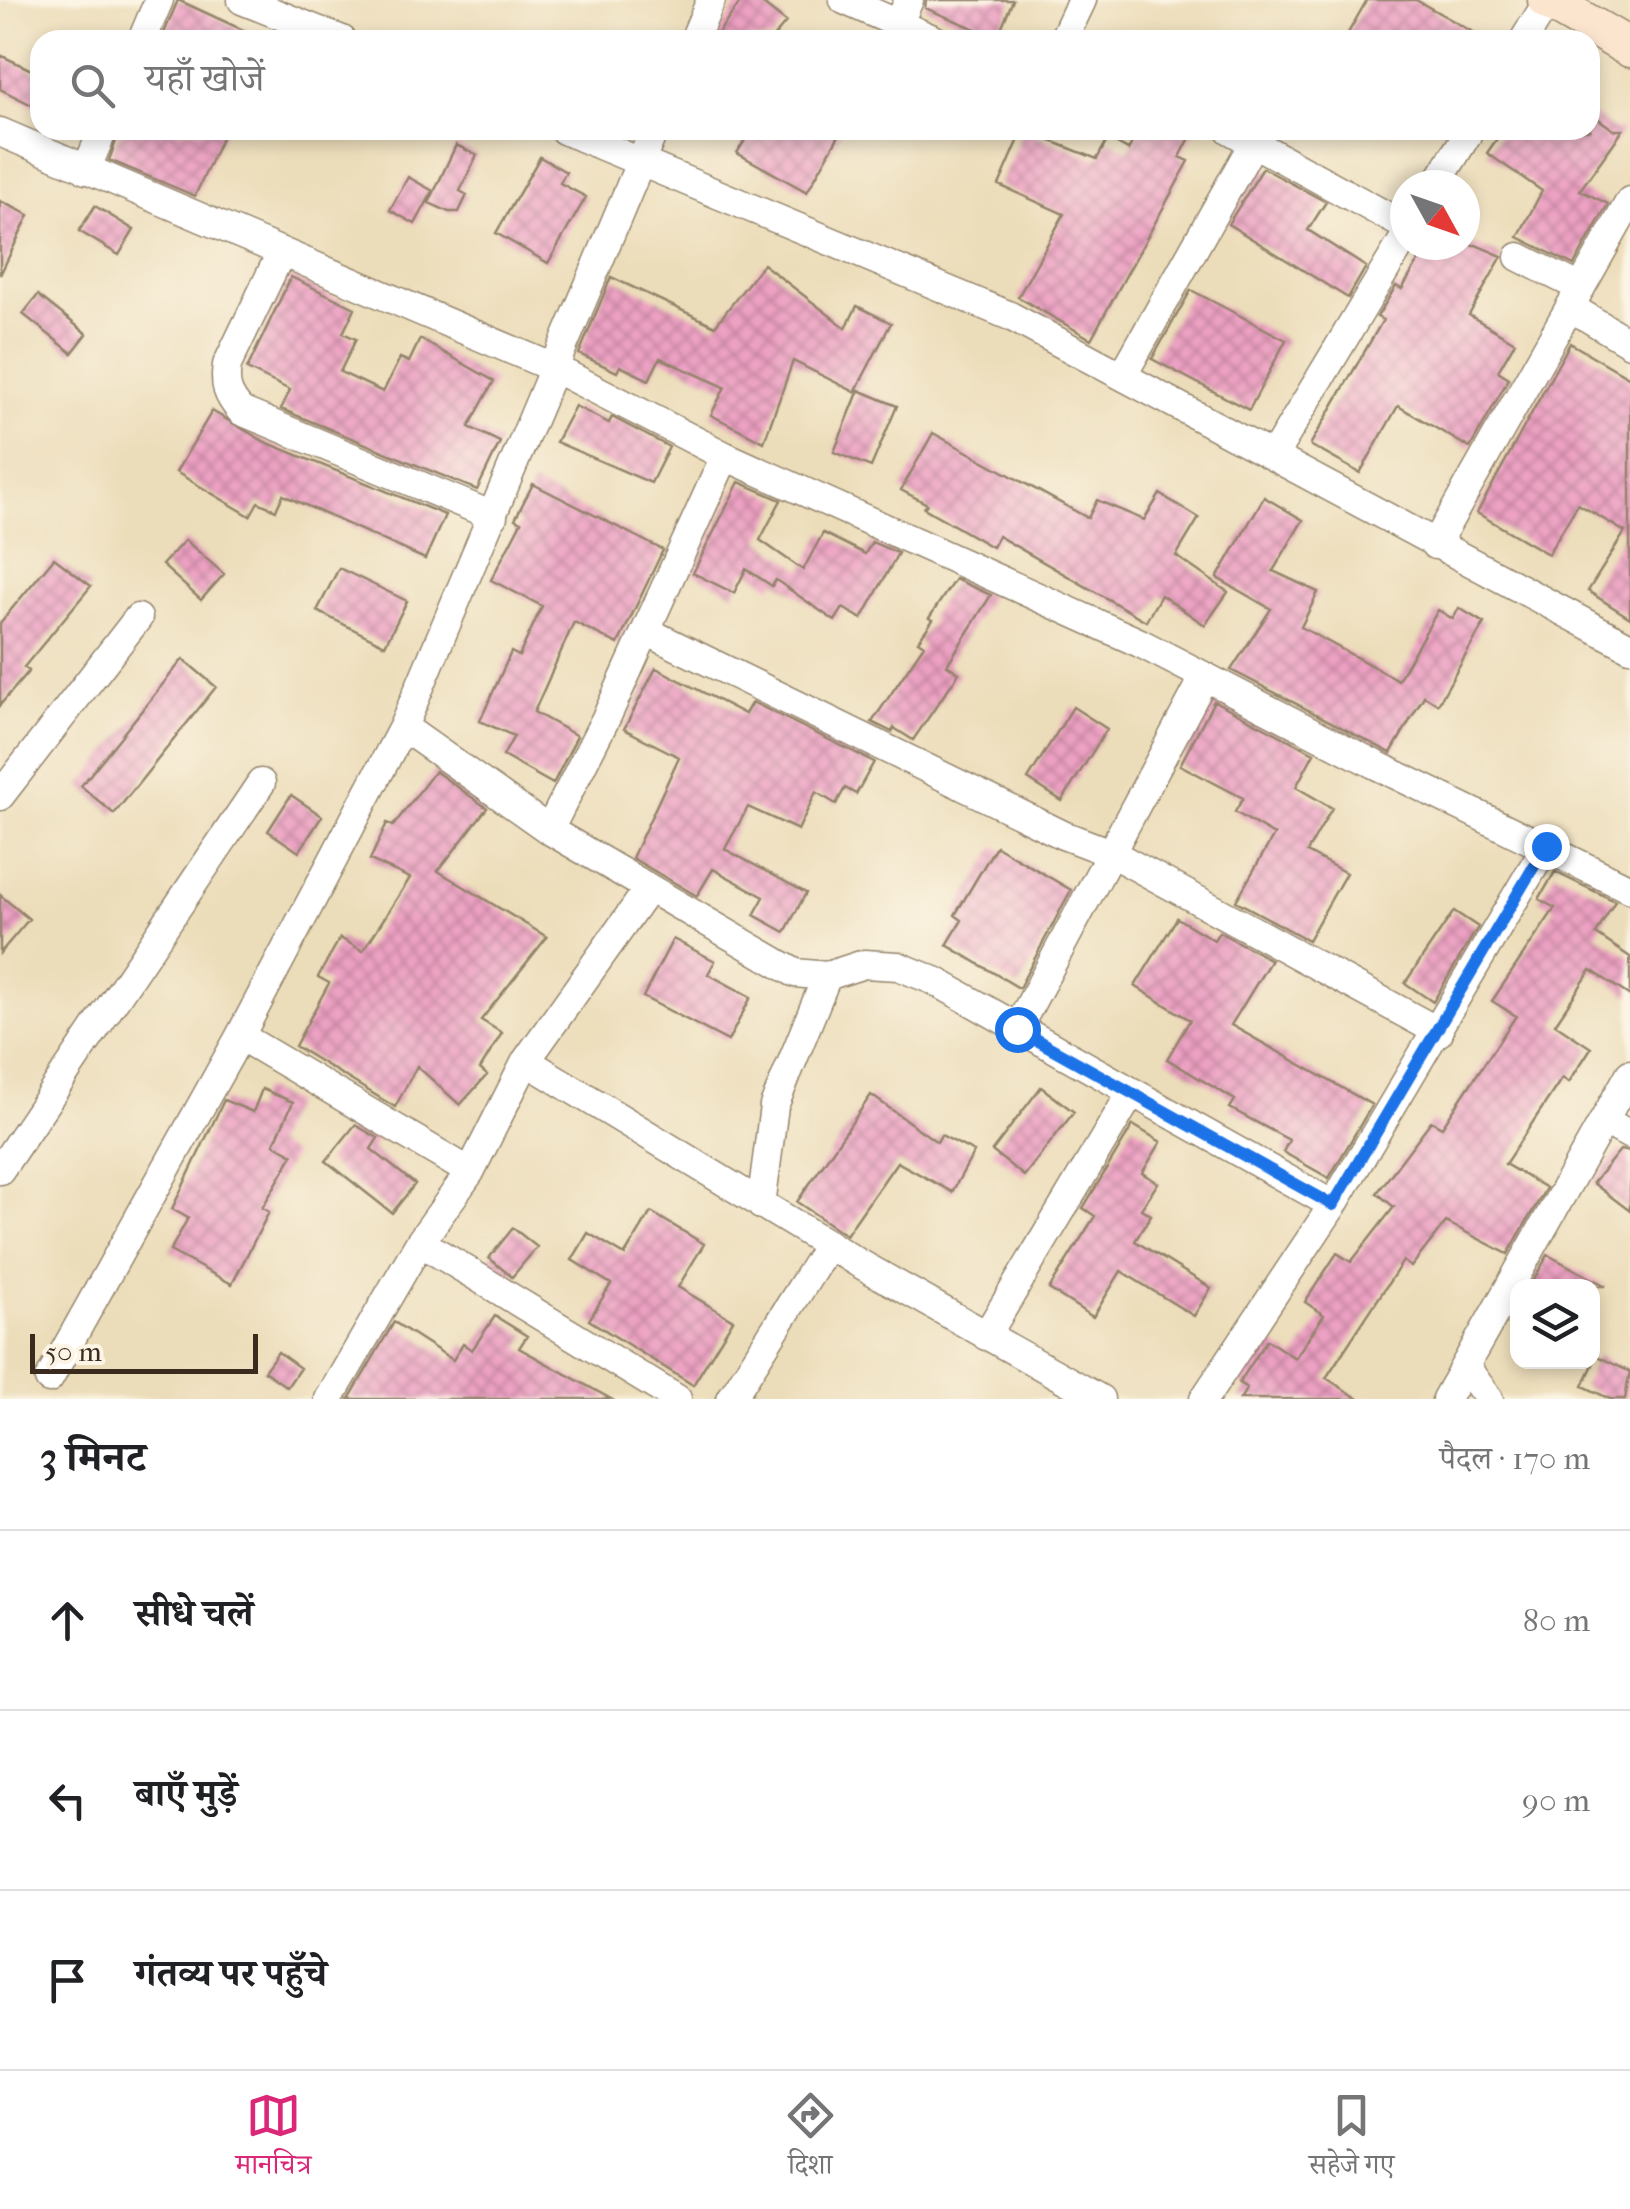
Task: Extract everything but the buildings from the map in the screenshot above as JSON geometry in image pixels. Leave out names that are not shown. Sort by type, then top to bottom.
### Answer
[{"type":"street","points":[[146,30],[159,0]]},
{"type":"street","points":[[242,0],[317,30]]},
{"type":"street","points":[[698,30],[712,0]]},
{"type":"street","points":[[844,0],[904,12],[924,30]]},
{"type":"street","points":[[1068,30],[1082,0]]},
{"type":"street","points":[[1530,30],[1547,0],[1599,30]]},
{"type":"street","points":[[1600,31],[1630,48]]},
{"type":"street","points":[[0,132],[280,255],[554,368],[725,456],[1140,642],[1374,764],[1630,889]]},
{"type":"street","points":[[86,170],[99,140]]},
{"type":"street","points":[[589,140],[1010,316],[1274,453],[1434,545],[1630,647]]},
{"type":"street","points":[[49,1379],[240,1036],[403,728],[649,140]]},
{"type":"street","points":[[1122,374],[1239,140]]},
{"type":"street","points":[[1251,140],[1390,218]]},
{"type":"street","points":[[1445,170],[1464,140]]},
{"type":"street","points":[[1434,545],[1630,201]]},
{"type":"street","points":[[280,255],[227,365],[224,382],[229,397],[241,411],[492,516]]},
{"type":"street","points":[[1519,258],[1630,343]]},
{"type":"street","points":[[1274,453],[1391,260]]},
{"type":"street","points":[[549,830],[646,631],[725,456]]},
{"type":"street","points":[[0,796],[138,618]]},
{"type":"street","points":[[646,631],[1063,835],[1113,854],[1439,1032]]},
{"type":"street","points":[[1017,1029],[1205,676]]},
{"type":"street","points":[[403,728],[549,830],[795,973],[826,976],[864,964],[898,966],[1333,1205]]},
{"type":"street","points":[[0,1170],[261,783]]},
{"type":"street","points":[[1204,1399],[1333,1205],[1546,846]]},
{"type":"street","points":[[329,1399],[420,1242],[470,1172],[526,1062],[648,891]]},
{"type":"street","points":[[761,1205],[774,1106],[826,976]]},
{"type":"street","points":[[240,1036],[470,1172]]},
{"type":"street","points":[[526,1062],[761,1205],[1100,1399]]},
{"type":"street","points":[[1446,1399],[1618,1128],[1630,1074]]},
{"type":"street","points":[[986,1336],[1132,1092]]},
{"type":"street","points":[[420,1242],[677,1399]]},
{"type":"street","points":[[730,1399],[829,1244]]},
{"type":"street","points":[[1465,1366],[1489,1399]]},
{"type":"route","points":[[1017,1029],[1333,1205],[1546,846]]}]
